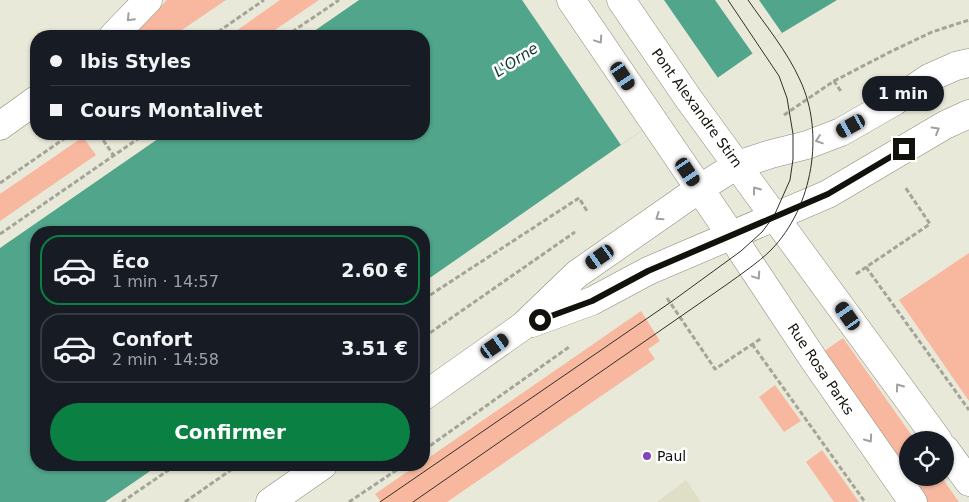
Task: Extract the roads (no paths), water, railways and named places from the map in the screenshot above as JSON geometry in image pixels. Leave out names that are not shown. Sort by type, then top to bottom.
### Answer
[{"type":"main road","points":[[119,30],[148,0]]},
{"type":"main road","points":[[571,0],[731,235]]},
{"type":"main road","name":"Pont Alexandre Stirn","points":[[621,0],[688,98],[774,216]]},
{"type":"main road","points":[[430,392],[523,326],[577,274],[699,189],[737,165],[808,145],[841,132],[896,101],[929,78],[956,66],[969,63]]},
{"type":"main road","points":[[0,126],[30,104]]},
{"type":"main road","points":[[523,326],[592,301],[648,271],[828,194],[945,124],[969,114]]},
{"type":"main road","points":[[774,216],[931,431]]},
{"type":"main road","name":"Rue Rosa Parks","points":[[731,235],[814,360],[913,502]]},
{"type":"main road","points":[[954,461],[969,482]]},
{"type":"main road","points":[[270,502],[314,471]]},
{"type":"water","name":"L'Orne","points":[[359,0],[837,0],[782,33],[430,278],[430,226],[32,226],[156,140],[430,140],[430,30],[316,30]]},
{"type":"water","points":[[30,227],[30,471],[150,471],[105,502],[0,502],[0,248]]},
{"type":"tram line","points":[[430,468],[671,302],[741,251],[762,232],[774,216],[790,180],[793,159],[793,134],[787,98],[779,76],[728,0]]},
{"type":"tram line","points":[[413,502],[743,273],[771,250],[785,233],[797,213],[811,169],[812,123],[808,101],[795,69],[748,0]]},
{"type":"tram line","points":[[380,502],[425,471]]},
{"type":"place","name":"Paul","points":[[647,456]]}]
